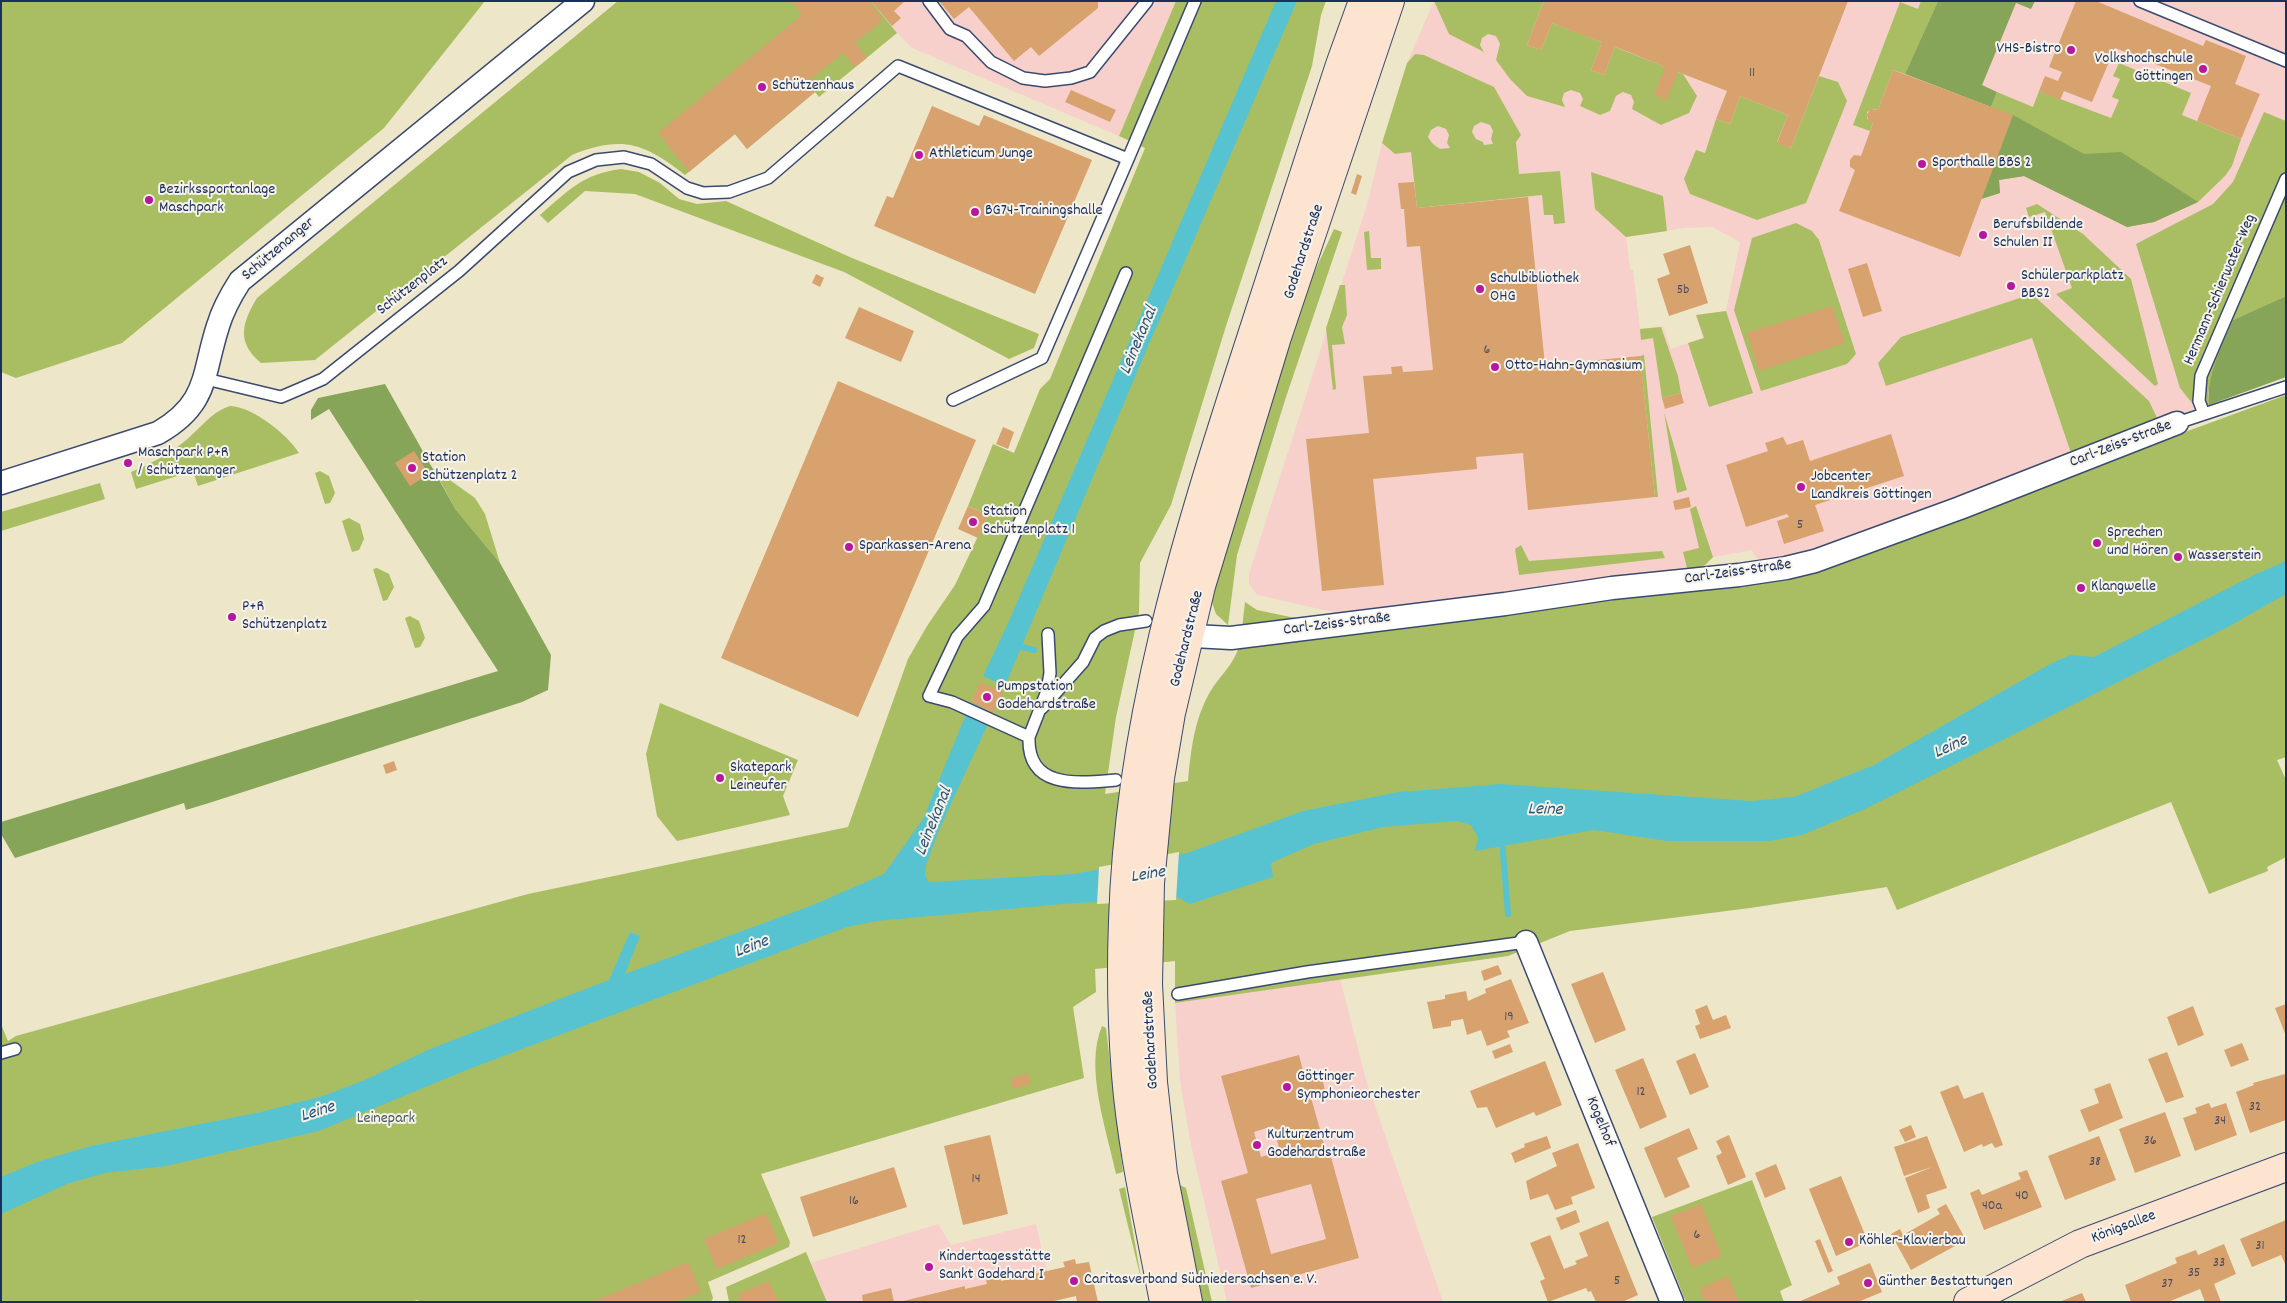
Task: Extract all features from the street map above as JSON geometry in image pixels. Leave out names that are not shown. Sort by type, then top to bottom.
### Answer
[{"type":"street","name":"Schützenanger","points":[[1,483],[158,433],[173,424],[188,410],[198,396],[206,379],[226,302],[240,280],[583,1]]},
{"type":"street","name":"Godehardstraße","points":[[1188,1302],[1163,1174],[1153,1082],[1136,986],[1124,885],[1125,782],[1208,470],[1341,62],[1363,1]]},
{"type":"street","name":"Godehardstraße","points":[[1164,1302],[1140,1176],[1126,1076],[1150,883],[1160,778],[1171,713],[1166,631],[1201,586],[1277,337],[1390,1]]},
{"type":"street","name":"Carl-Zeiss-Straße","points":[[1166,631],[1231,638],[1496,605],[1612,588],[1739,575],[1786,568],[1814,561],[1951,512],[2177,423]]},
{"type":"street","name":"Kogelhof","points":[[1526,942],[1672,1302]]},
{"type":"street","name":"Königsallee","points":[[1968,1302],[2080,1244],[2286,1167]]},
{"type":"lane","points":[[929,1],[950,28],[966,36],[991,62],[1023,78],[1045,81],[1071,78],[1090,72],[1147,1]]},
{"type":"lane","points":[[953,400],[1042,358],[1195,1]]},
{"type":"lane","points":[[2140,1],[2286,61]]},
{"type":"lane","name":"Schützenplatz","points":[[206,379],[281,397],[324,379],[459,271],[568,172],[596,160],[624,157],[651,164],[696,192],[729,192],[768,178],[898,66],[1128,159]]},
{"type":"lane","name":"Hermann-Schierwater-Weg","points":[[2204,414],[2199,401],[2201,376],[2286,179]]},
{"type":"lane","points":[[1029,737],[952,702],[929,696],[957,637],[984,606],[1126,273]]},
{"type":"lane","name":"Carl-Zeiss-Straße","points":[[2177,423],[2286,387]]},
{"type":"lane","points":[[1042,708],[1083,662],[1095,638],[1104,631],[1119,625],[1166,631]]},
{"type":"lane","points":[[1048,634],[1050,673],[1047,691],[1042,708],[1029,737],[1028,748],[1035,763],[1045,776],[1064,782],[1125,782]]},
{"type":"lane","points":[[1178,994],[1307,972],[1526,942]]},
{"type":"lane","points":[[1,1053],[15,1049]]},
{"type":"shaded area","points":[[871,1],[1176,1],[1119,136],[912,48]]},
{"type":"shaded area","points":[[1434,1],[2286,1],[2286,377],[2071,453],[1805,555],[1761,561],[1754,555],[1752,550],[1714,557],[1696,570],[1339,617],[1333,612],[1257,595],[1249,584],[1249,574],[1369,198],[1382,143],[1395,154],[1439,147],[1432,143],[1428,137],[1431,130],[1438,126],[1446,129],[1449,135],[1483,142],[1476,139],[1472,132],[1474,126],[1481,122],[1490,125],[1493,131],[1516,142],[1412,57],[1407,63]],"holes":[[[1712,227],[1740,242],[1726,311],[1696,315],[1703,338],[1671,349],[1663,326],[1640,329],[1633,270],[1630,269],[1626,237],[1684,228]]]},
{"type":"shaded area","name":"Kulturzentrum Godehardstraße","points":[[1340,979],[1366,1080],[1443,1302],[1227,1302],[1190,1140],[1180,1081],[1175,1003]]},
{"type":"shaded area","name":"Kindertagesstätte Sankt Godehard I","points":[[938,1224],[951,1245],[1036,1224],[1047,1271],[987,1284],[982,1302],[827,1302],[811,1263]]},
{"type":"green space","name":"Bezirkssportanlage Maschpark","points":[[1,1],[485,1],[384,128],[122,343],[16,378],[1,372]]},
{"type":"green space","points":[[618,1],[871,1],[897,33],[819,97],[815,92],[747,149],[735,134],[685,175],[657,156],[644,149],[632,146],[619,144],[605,145],[572,155],[315,360],[261,363],[253,355],[248,348],[244,332],[248,316],[257,298]]},
{"type":"green space","name":"Leinepark","points":[[1176,1],[1326,1],[1321,15],[1312,66],[1226,326],[1171,505],[1140,563],[1139,612],[1116,717],[1105,794],[1188,781],[1192,747],[1200,713],[1210,692],[1234,659],[1239,646],[1792,576],[2286,395],[2286,757],[2277,760],[2286,780],[2286,857],[2267,867],[2268,871],[2209,894],[2171,802],[1897,910],[1887,887],[1750,908],[1570,931],[1508,956],[1175,1003],[1175,961],[1095,969],[1096,992],[1073,1007],[1084,1078],[761,1174],[790,1242],[789,1247],[708,1282],[713,1298],[711,1302],[419,1302],[418,1300],[411,1302],[1,1302],[1,1024],[8,1041],[16,1036],[528,894],[848,827],[908,659],[927,626],[955,585],[988,515],[968,506],[993,444],[1014,453],[1040,389],[1050,379],[1145,148],[1119,136]]},
{"type":"green space","points":[[1434,1],[1544,1],[1527,45],[1541,50],[1552,23],[1602,42],[1591,70],[1604,75],[1615,47],[1683,74],[1697,96],[1689,113],[1661,125],[1632,109],[1634,102],[1631,95],[1623,92],[1616,96],[1610,111],[1600,115],[1580,106],[1583,99],[1580,93],[1571,90],[1564,93],[1562,100],[1565,107],[1527,96],[1510,79],[1496,60],[1500,44],[1496,36],[1488,34],[1482,38],[1480,45],[1484,52],[1449,34]]},
{"type":"green space","points":[[1921,1],[1938,1],[1905,74],[1893,70],[1878,110],[1873,109],[1867,112],[1867,119],[1873,123],[1870,131],[1853,125],[1900,2],[1918,9]]},
{"type":"green space","points":[[1938,1],[2035,1],[2031,9],[2016,3],[1982,85],[1997,92],[1991,107],[1905,74]]},
{"type":"green space","points":[[1415,54],[1424,55],[1494,87],[1521,135],[1516,142],[1519,174],[1560,171],[1565,223],[1554,224],[1553,215],[1544,215],[1542,195],[1417,208],[1411,152],[1395,154],[1382,143],[1407,63]],"holes":[[[1481,122],[1490,125],[1493,131],[1491,139],[1493,144],[1484,145],[1483,142],[1476,139],[1472,132],[1474,126]],[[1438,126],[1446,129],[1449,135],[1447,143],[1450,148],[1440,149],[1428,137],[1431,130]]]},
{"type":"green space","points":[[2119,63],[2191,93],[2182,115],[2241,139],[2232,166],[2225,176],[2198,202],[2154,222],[2127,227],[2024,176],[1999,180],[2000,193],[1981,199],[1991,107],[1997,92],[2033,107],[2039,91],[2111,118],[2119,100],[2112,97],[2120,79],[2113,76]]},
{"type":"green space","points":[[1819,76],[1838,82],[1847,101],[1806,203],[1757,220],[1690,194],[1684,179],[1696,150],[1705,153],[1716,119],[1730,124],[1740,96],[1788,115],[1777,142],[1791,148]]},
{"type":"green space","points":[[2264,112],[2286,121],[2286,296],[2233,320],[2208,393],[2209,405],[2196,408],[2180,388],[2136,244],[2213,204],[2233,182]]},
{"type":"green space","points":[[2013,115],[2084,154],[2121,152],[2198,202],[2154,222],[2127,227],[2024,176],[1999,180],[2000,193],[1981,199]]},
{"type":"green space","points":[[621,169],[639,172],[660,183],[679,199],[697,204],[726,201],[852,258],[1039,334],[1034,348],[1009,359],[844,272],[635,194],[585,191],[548,223],[540,215],[568,191],[586,179],[607,171]]},
{"type":"green space","points":[[1591,172],[1663,196],[1667,231],[1626,237],[1595,209]]},
{"type":"green space","points":[[2037,204],[2083,234],[2131,279],[2158,384],[2155,386],[2056,294],[2072,288],[2045,212],[2029,217],[2026,208]]},
{"type":"green space","points":[[1796,223],[1812,231],[1819,240],[1856,354],[1847,364],[1761,391],[1734,310],[1752,238]]},
{"type":"green space","points":[[1334,229],[1342,232],[1286,397],[1237,555],[1228,625],[1216,614],[1211,600],[1299,306]]},
{"type":"green space","points":[[1369,231],[1371,258],[1381,258],[1381,269],[1367,270],[1364,232]]},
{"type":"green space","points":[[1340,285],[1345,285],[1347,315],[1342,327],[1345,344],[1332,345],[1336,389],[1333,390],[1326,328]]},
{"type":"green space","points":[[2032,294],[2149,401],[2159,422],[2071,453],[2032,338],[1886,386],[1878,363],[1901,337]]},
{"type":"green space","points":[[2286,296],[2286,377],[2209,405],[2212,372],[2233,320]]},
{"type":"green space","points":[[1726,311],[1753,393],[1709,407],[1688,343],[1704,338],[1696,315]]},
{"type":"green space","points":[[1661,327],[1678,376],[1681,393],[1662,398],[1653,338],[1641,340],[1640,329]]},
{"type":"green space","points":[[1644,355],[1658,497],[1655,497],[1640,356]]},
{"type":"green space","points":[[385,384],[456,510],[500,563],[551,655],[548,690],[522,702],[209,803],[186,810],[184,803],[15,858],[1,834],[1,822],[498,671],[329,409],[311,420],[311,410],[318,398]]},
{"type":"green space","points":[[230,406],[259,416],[278,430],[299,453],[198,486],[193,471],[136,489],[131,472],[172,451],[217,412]]},
{"type":"green space","points":[[1664,412],[1687,490],[1677,493]]},
{"type":"green space","points":[[433,468],[475,498],[485,514],[500,563],[456,510]]},
{"type":"green space","points":[[320,471],[329,476],[335,493],[330,503],[325,504],[315,473]]},
{"type":"green space","points":[[100,483],[105,499],[1,531],[1,512]]},
{"type":"green space","points":[[1696,506],[1713,557],[1705,565],[1688,572],[1683,552],[1699,548],[1690,509]]},
{"type":"green space","points":[[349,518],[360,524],[364,539],[359,550],[352,552],[342,521]]},
{"type":"green space","points":[[1521,545],[1529,561],[1662,551],[1665,558],[1519,575],[1515,549]]},
{"type":"green space","points":[[377,568],[389,574],[394,587],[387,600],[383,601],[373,569]]},
{"type":"green space","points":[[1245,602],[1257,610],[1305,620],[1242,629]]},
{"type":"green space","points":[[410,616],[419,621],[425,638],[420,647],[415,648],[405,618]]},
{"type":"green space","name":"Skatepark Leineufer","points":[[660,703],[798,760],[783,796],[790,815],[677,841],[657,816],[646,754]]},
{"type":"green space","points":[[1102,1026],[1106,1028],[1123,1172],[1116,1174],[1096,1080],[1095,1061],[1097,1043]]},
{"type":"green space","points":[[1752,1180],[1792,1285],[1780,1291],[1784,1302],[1686,1302],[1652,1217]]},
{"type":"green space","points":[[1180,1185],[1186,1188],[1212,1302],[1200,1302]]},
{"type":"green space","points":[[1125,1187],[1142,1283],[1119,1189]]},
{"type":"green space","points":[[806,1252],[827,1302],[729,1302],[726,1287]]},
{"type":"water","name":"Leinekanal","points":[[1276,1],[1297,1],[1140,365],[1005,686],[983,676],[1009,621]]},
{"type":"water","points":[[2286,561],[2286,594],[2228,627],[1865,809],[1802,835],[1769,841],[1667,841],[1594,830],[1475,851],[1478,838],[1471,825],[1457,821],[1383,827],[1314,844],[1271,863],[1273,877],[1190,904],[1177,897],[1063,904],[877,921],[847,927],[469,1069],[319,1131],[166,1166],[105,1173],[67,1184],[1,1214],[1,1177],[37,1162],[91,1146],[261,1112],[323,1096],[365,1080],[430,1049],[609,980],[630,932],[640,936],[625,974],[813,905],[884,874],[923,819],[971,702],[993,713],[939,830],[926,865],[925,875],[929,882],[1074,874],[1187,853],[1303,811],[1399,792],[1500,784],[1751,801],[1794,797],[1874,765],[2052,663],[2071,655],[2094,657],[2254,575]]},
{"type":"pier","points":[[1179,852],[1176,900],[1097,904],[1099,867]]},
{"type":"building","name":"Schützenhaus","points":[[791,1],[868,1],[883,20],[855,43],[867,58],[855,67],[843,53],[807,82],[815,92],[747,149],[735,134],[689,172],[658,133],[802,15]]},
{"type":"building","points":[[871,1],[905,1],[894,11],[901,18],[892,26]]},
{"type":"building","points":[[939,1],[1098,1],[1098,8],[1039,56],[1031,47],[1014,61],[969,7],[954,19]]},
{"type":"building","points":[[1544,1],[1848,1],[1791,148],[1777,143],[1788,115],[1740,96],[1730,124],[1716,119],[1727,91],[1678,72],[1667,100],[1654,95],[1665,67],[1626,51],[1615,47],[1604,75],[1591,70],[1602,42],[1552,23],[1541,50],[1527,45]]},
{"type":"building","name":"Volkshochschule Göttingen","points":[[2076,1],[2096,1],[2203,46],[2206,40],[2246,56],[2235,84],[2260,94],[2241,139],[2197,121],[2211,86],[2115,48],[2092,102],[2064,91],[2060,100],[2039,91],[2045,76],[2058,81],[2062,72],[2049,67]]},
{"type":"building","name":"Sporthalle BBS 2","points":[[1893,70],[2013,115],[1960,257],[1839,211],[1855,170],[1850,167],[1850,160],[1854,155],[1861,156],[1873,123],[1868,121],[1867,114],[1871,109],[1878,110]]},
{"type":"building","points":[[1071,90],[1116,110],[1110,122],[1065,102]]},
{"type":"building","name":"BG74-Trainingshalle","points":[[932,106],[979,126],[984,115],[1092,160],[1035,294],[874,226],[887,196],[893,198]]},
{"type":"building","points":[[1357,174],[1362,176],[1356,195],[1351,193]]},
{"type":"building","points":[[1414,182],[1417,208],[1528,197],[1545,365],[1640,356],[1655,497],[1528,510],[1523,453],[1476,457],[1477,469],[1373,479],[1384,585],[1322,591],[1306,439],[1369,433],[1363,376],[1392,374],[1391,367],[1402,366],[1403,372],[1433,370],[1420,246],[1407,247],[1404,209],[1401,209],[1398,183]]},
{"type":"building","points":[[1690,245],[1708,303],[1669,316],[1657,279],[1670,274],[1663,254]]},
{"type":"building","points":[[1867,263],[1882,311],[1863,317],[1848,269]]},
{"type":"building","points":[[816,274],[824,278],[820,287],[812,283]]},
{"type":"building","points":[[1832,306],[1845,343],[1759,371],[1747,333]]},
{"type":"building","points":[[859,307],[914,331],[901,362],[845,338]]},
{"type":"building","name":"Sparkassen-Arena","points":[[838,381],[976,440],[858,717],[721,658]]},
{"type":"building","points":[[1681,393],[1684,403],[1665,409],[1662,398]]},
{"type":"building","points":[[1003,427],[1014,432],[1008,449],[996,444]]},
{"type":"building","name":"Jobcenter Landkreis Göttingen","points":[[1891,434],[1904,476],[1815,505],[1824,531],[1784,544],[1777,521],[1789,517],[1787,514],[1746,527],[1726,465],[1768,451],[1765,443],[1783,437],[1787,445],[1803,440],[1810,461]]},
{"type":"building","name":"Station Schützenplatz 2","points":[[414,451],[429,474],[410,486],[395,463]]},
{"type":"building","points":[[1689,497],[1691,507],[1675,510],[1673,501]]},
{"type":"building","name":"Station Schützenplatz 1","points":[[968,506],[988,515],[978,538],[958,529]]},
{"type":"building","name":"Pumpstation Godehardstraße","points":[[980,682],[1003,692],[993,713],[971,702]]},
{"type":"building","points":[[394,761],[397,770],[386,774],[383,765]]},
{"type":"building","points":[[1498,965],[1502,974],[1484,981],[1481,971]]},
{"type":"building","points":[[1603,972],[1626,1030],[1595,1043],[1571,984]]},
{"type":"building","points":[[1511,979],[1529,1023],[1507,1031],[1510,1037],[1487,1046],[1481,1030],[1467,1035],[1463,1019],[1451,1021],[1451,1026],[1433,1029],[1427,1002],[1445,999],[1445,995],[1466,991],[1468,1001],[1486,993],[1485,989]]},
{"type":"building","points":[[2286,1004],[2286,1036],[2275,1008]]},
{"type":"building","points":[[1707,1005],[1713,1020],[1726,1015],[1731,1028],[1700,1039],[1695,1026],[1700,1024],[1695,1010]]},
{"type":"building","points":[[2193,1006],[2204,1035],[2178,1046],[2167,1017]]},
{"type":"building","points":[[2242,1043],[2249,1060],[2231,1067],[2224,1050]]},
{"type":"building","points":[[1510,1044],[1513,1052],[1495,1059],[1492,1051]]},
{"type":"building","points":[[2167,1052],[2184,1097],[2166,1103],[2148,1059]]},
{"type":"building","points":[[1695,1053],[1709,1087],[1690,1095],[1676,1061]]},
{"type":"building","points":[[1299,1055],[1304,1075],[1320,1070],[1325,1090],[1310,1094],[1326,1151],[1329,1150],[1359,1258],[1251,1288],[1221,1181],[1248,1173],[1221,1076]],"holes":[[[1273,1126],[1280,1151],[1261,1157],[1254,1132]],[[1311,1184],[1326,1239],[1271,1254],[1256,1199]]]},
{"type":"building","points":[[1643,1058],[1667,1117],[1640,1129],[1615,1070]]},
{"type":"building","points":[[1545,1061],[1562,1105],[1536,1116],[1534,1112],[1496,1128],[1487,1107],[1477,1108],[1470,1091]]},
{"type":"building","points":[[1027,1073],[1031,1084],[1013,1089],[1010,1079]]},
{"type":"building","points":[[2285,1074],[2286,1120],[2250,1133],[2236,1092],[2254,1085],[2253,1083]]},
{"type":"building","points":[[2110,1083],[2123,1118],[2089,1132],[2080,1110],[2099,1103],[2094,1089]]},
{"type":"building","points":[[1958,1085],[1964,1099],[1983,1092],[2003,1145],[1995,1148],[1992,1143],[1983,1147],[1982,1144],[1964,1152],[1940,1092]]},
{"type":"building","points":[[2209,1103],[2211,1108],[2226,1103],[2237,1135],[2195,1151],[2183,1118],[2197,1113],[2195,1108]]},
{"type":"building","points":[[2165,1112],[2181,1156],[2135,1173],[2119,1129]]},
{"type":"building","points":[[1911,1125],[1916,1137],[1905,1142],[1899,1130]]},
{"type":"building","points":[[1689,1128],[1698,1149],[1677,1158],[1690,1187],[1665,1198],[1644,1148]]},
{"type":"building","points":[[990,1135],[1008,1214],[963,1225],[944,1146]]},
{"type":"building","points":[[1729,1135],[1746,1177],[1728,1185],[1716,1156],[1722,1153],[1716,1141]]},
{"type":"building","points":[[1547,1136],[1551,1148],[1515,1163],[1511,1153],[1525,1147],[1524,1144]]},
{"type":"building","points":[[1927,1136],[1947,1188],[1926,1195],[1930,1208],[1918,1213],[1905,1178],[1932,1167],[1904,1176],[1894,1147]]},
{"type":"building","points":[[2099,1136],[2116,1180],[2065,1200],[2048,1156]]},
{"type":"building","points":[[1578,1143],[1595,1188],[1571,1197],[1573,1204],[1555,1210],[1548,1194],[1530,1200],[1526,1181],[1557,1166],[1552,1153]]},
{"type":"building","points":[[1776,1164],[1786,1189],[1765,1198],[1755,1173]]},
{"type":"building","points":[[894,1167],[907,1207],[813,1237],[800,1197]]},
{"type":"building","points":[[2027,1170],[2042,1207],[1984,1230],[1970,1193],[1979,1189],[1982,1195],[2021,1179],[2018,1173]]},
{"type":"building","points":[[1841,1176],[1868,1242],[1836,1256],[1809,1189]]},
{"type":"building","points":[[1701,1204],[1722,1256],[1692,1268],[1671,1216]]},
{"type":"building","points":[[1946,1204],[1966,1240],[1911,1270],[1891,1234],[1900,1229],[1903,1235],[1940,1214],[1937,1209]]},
{"type":"building","points":[[1576,1210],[1580,1222],[1561,1230],[1556,1218]]},
{"type":"building","points":[[766,1213],[779,1243],[717,1269],[704,1239]]},
{"type":"building","points":[[2286,1220],[2286,1266],[2281,1255],[2252,1267],[2240,1239]]},
{"type":"building","points":[[1608,1221],[1638,1295],[1622,1302],[1596,1302],[1591,1291],[1588,1292],[1586,1288],[1548,1302],[1540,1281],[1545,1279],[1530,1243],[1550,1235],[1564,1269],[1577,1264],[1575,1261],[1588,1256],[1579,1233]]},
{"type":"building","points":[[1820,1239],[1833,1271],[1828,1273],[1815,1241]]},
{"type":"building","points":[[2224,1244],[2236,1274],[2214,1284],[2221,1302],[2205,1302],[2200,1289],[2168,1302],[2131,1302],[2125,1285],[2177,1263],[2175,1258],[2196,1250],[2198,1255]]},
{"type":"building","points":[[1075,1259],[1076,1264],[1089,1262],[1098,1302],[1077,1302],[1076,1296],[1050,1302],[899,1302],[965,1286],[965,1289],[987,1284],[986,1279],[1000,1276],[1001,1281],[1065,1267],[1063,1262]]},
{"type":"building","points":[[688,1262],[701,1292],[677,1302],[592,1302]]},
{"type":"building","points":[[1870,1263],[1882,1292],[1858,1302],[1798,1302],[1840,1284],[1837,1277]]},
{"type":"building","points":[[1728,1276],[1739,1302],[1705,1302],[1700,1288]]},
{"type":"building","points":[[769,1281],[778,1302],[742,1302],[738,1294]]},
{"type":"building","points":[[891,1288],[894,1302],[863,1302],[862,1295]]},
{"type":"building","points":[[2082,1293],[2086,1302],[2059,1302]]},
{"type":"waterway","points":[[1013,645],[1034,650]]},
{"type":"waterway","points":[[1502,841],[1508,914]]},
{"type":"place","name":"VHS-Bistro","points":[[2071,50]]},
{"type":"place","name":"Volkshochschule Göttingen","points":[[2203,69]]},
{"type":"place","name":"Schützenhaus","points":[[762,87]]},
{"type":"place","name":"Athleticum Junge","points":[[919,155]]},
{"type":"place","name":"Sporthalle BBS 2","points":[[1922,164]]},
{"type":"place","name":"Bezirkssportanlage Maschpark","points":[[149,200]]},
{"type":"place","name":"BG74-Trainingshalle","points":[[975,212]]},
{"type":"place","name":"Berufsbildende Schulen II","points":[[1983,235]]},
{"type":"place","name":"Schülerparkplatz BBS2","points":[[2011,286]]},
{"type":"place","name":"Schulbibliothek OHG","points":[[1480,289]]},
{"type":"place","name":"Otto-Hahn-Gymnasium","points":[[1495,367]]},
{"type":"place","name":"Maschpark P+R / Schützenanger","points":[[128,463]]},
{"type":"place","name":"Station Schützenplatz 2","points":[[412,468]]},
{"type":"place","name":"Jobcenter Landkreis Göttingen","points":[[1801,487]]},
{"type":"place","name":"Station Schützenplatz 1","points":[[973,522]]},
{"type":"place","name":"Sprechen und Hören","points":[[2097,543]]},
{"type":"place","name":"Sparkassen-Arena","points":[[849,547]]},
{"type":"place","name":"Wasserstein","points":[[2178,557]]},
{"type":"place","name":"Klangwelle","points":[[2081,588]]},
{"type":"place","name":"P+R Schützenplatz","points":[[232,617]]},
{"type":"place","name":"Pumpstation Godehardstraße","points":[[987,697]]},
{"type":"place","name":"Skatepark Leineufer","points":[[720,778]]},
{"type":"place","name":"Göttinger Symphonieorchester","points":[[1287,1087]]},
{"type":"place","name":"Kulturzentrum Godehardstraße","points":[[1257,1145]]},
{"type":"place","name":"Köhler-Klavierbau","points":[[1849,1242]]},
{"type":"place","name":"Kindertagesstätte Sankt Godehard I","points":[[929,1267]]},
{"type":"place","name":"Caritasverband Südniedersachsen e. V.","points":[[1074,1281]]},
{"type":"place","name":"Günther Bestattungen","points":[[1868,1283]]},
{"type":"water label","name":"Leine","points":[[1951,748]]},
{"type":"water label","name":"Leine","points":[[1545,811]]},
{"type":"water label","name":"Leine","points":[[1148,876]]},
{"type":"water label","name":"Leine","points":[[752,948]]},
{"type":"water label","name":"Leine","points":[[318,1113]]}]
